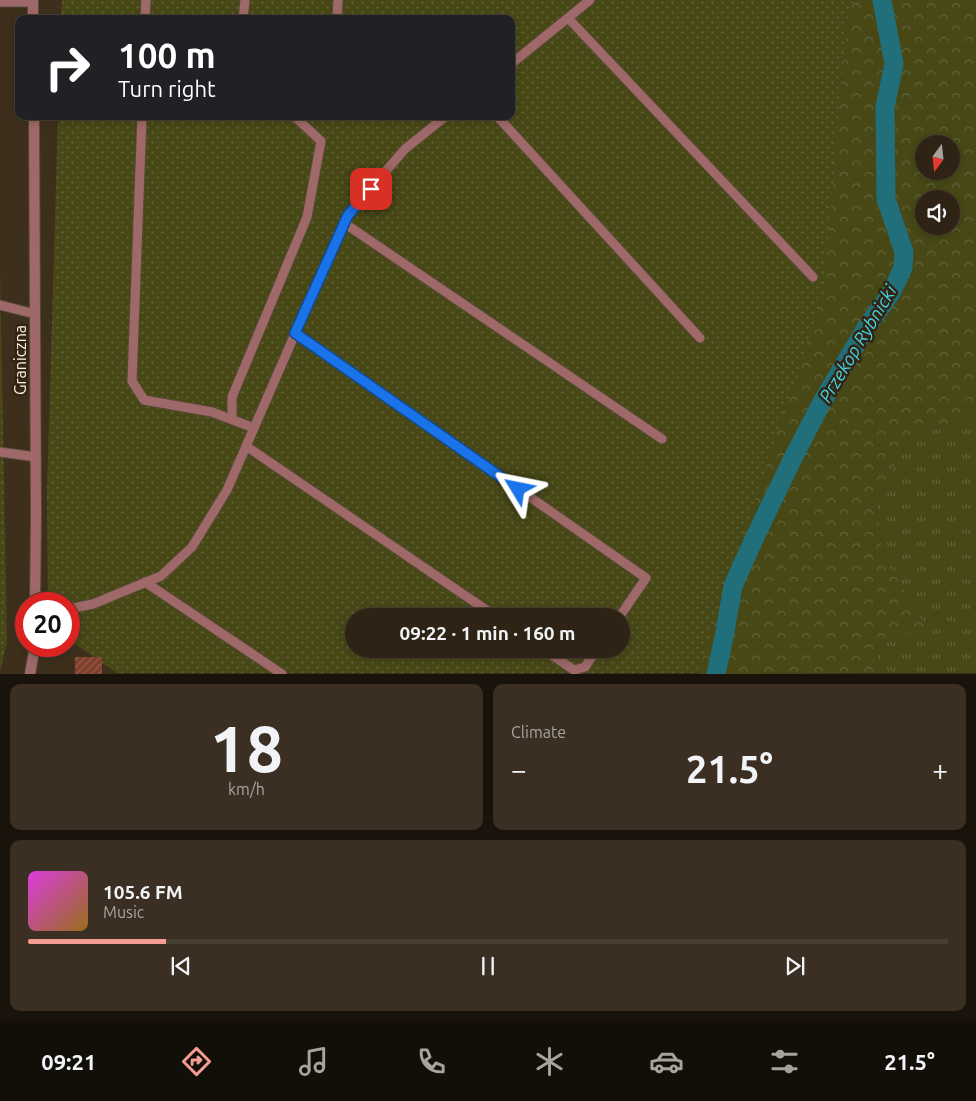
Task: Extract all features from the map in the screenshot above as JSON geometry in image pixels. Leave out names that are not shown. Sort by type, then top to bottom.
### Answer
[{"type":"street","points":[[33,1],[33,15]]},
{"type":"street","name":"Graniczna","points":[[34,120],[35,592]]},
{"type":"street","points":[[30,674],[32,657]]},
{"type":"lane","points":[[145,15],[146,0]]},
{"type":"lane","points":[[243,15],[245,0]]},
{"type":"lane","points":[[337,15],[338,0]]},
{"type":"lane","points":[[515,61],[590,0]]},
{"type":"lane","points":[[0,2],[33,1]]},
{"type":"lane","points":[[568,18],[813,277]]},
{"type":"lane","points":[[142,120],[132,381],[144,400],[212,412],[254,428]]},
{"type":"lane","points":[[232,420],[232,397],[307,217],[321,140],[298,120]]},
{"type":"lane","points":[[80,607],[93,604],[161,576],[192,547],[227,490],[348,215],[405,149],[441,120]]},
{"type":"lane","points":[[502,120],[700,338]]},
{"type":"lane","points":[[344,223],[662,439]]},
{"type":"lane","points":[[0,305],[35,314]]},
{"type":"lane","points":[[295,333],[646,578],[625,608]]},
{"type":"lane","points":[[246,446],[483,608]]},
{"type":"lane","points":[[0,452],[36,457]]},
{"type":"lane","points":[[145,582],[282,674]]},
{"type":"lane","points":[[556,658],[574,670],[585,667],[591,658]]},
{"type":"green space","points":[[62,0],[854,0],[847,21],[823,295],[699,673],[117,673],[80,648],[80,592],[48,592],[47,492],[58,120],[515,120],[515,15],[61,15]]},
{"type":"green space","points":[[854,0],[976,0],[976,413],[972,418],[910,435],[876,502],[883,556],[926,627],[878,643],[876,673],[699,674],[847,21]]},
{"type":"green space","points":[[0,271],[7,642],[0,672]]},
{"type":"green space","points":[[976,413],[976,673],[876,673],[878,643],[925,627],[883,556],[876,502],[910,435],[972,418]]},
{"type":"building","points":[[75,657],[102,657],[102,674],[75,674]]},
{"type":"waterway","name":"Przekop Rybnicki","points":[[716,674],[733,586],[754,539],[822,402],[866,328],[891,293],[903,268],[904,252],[886,199],[885,107],[894,64],[882,0]]},
{"type":"route","points":[[371,189],[348,215],[295,333],[518,489]]}]
